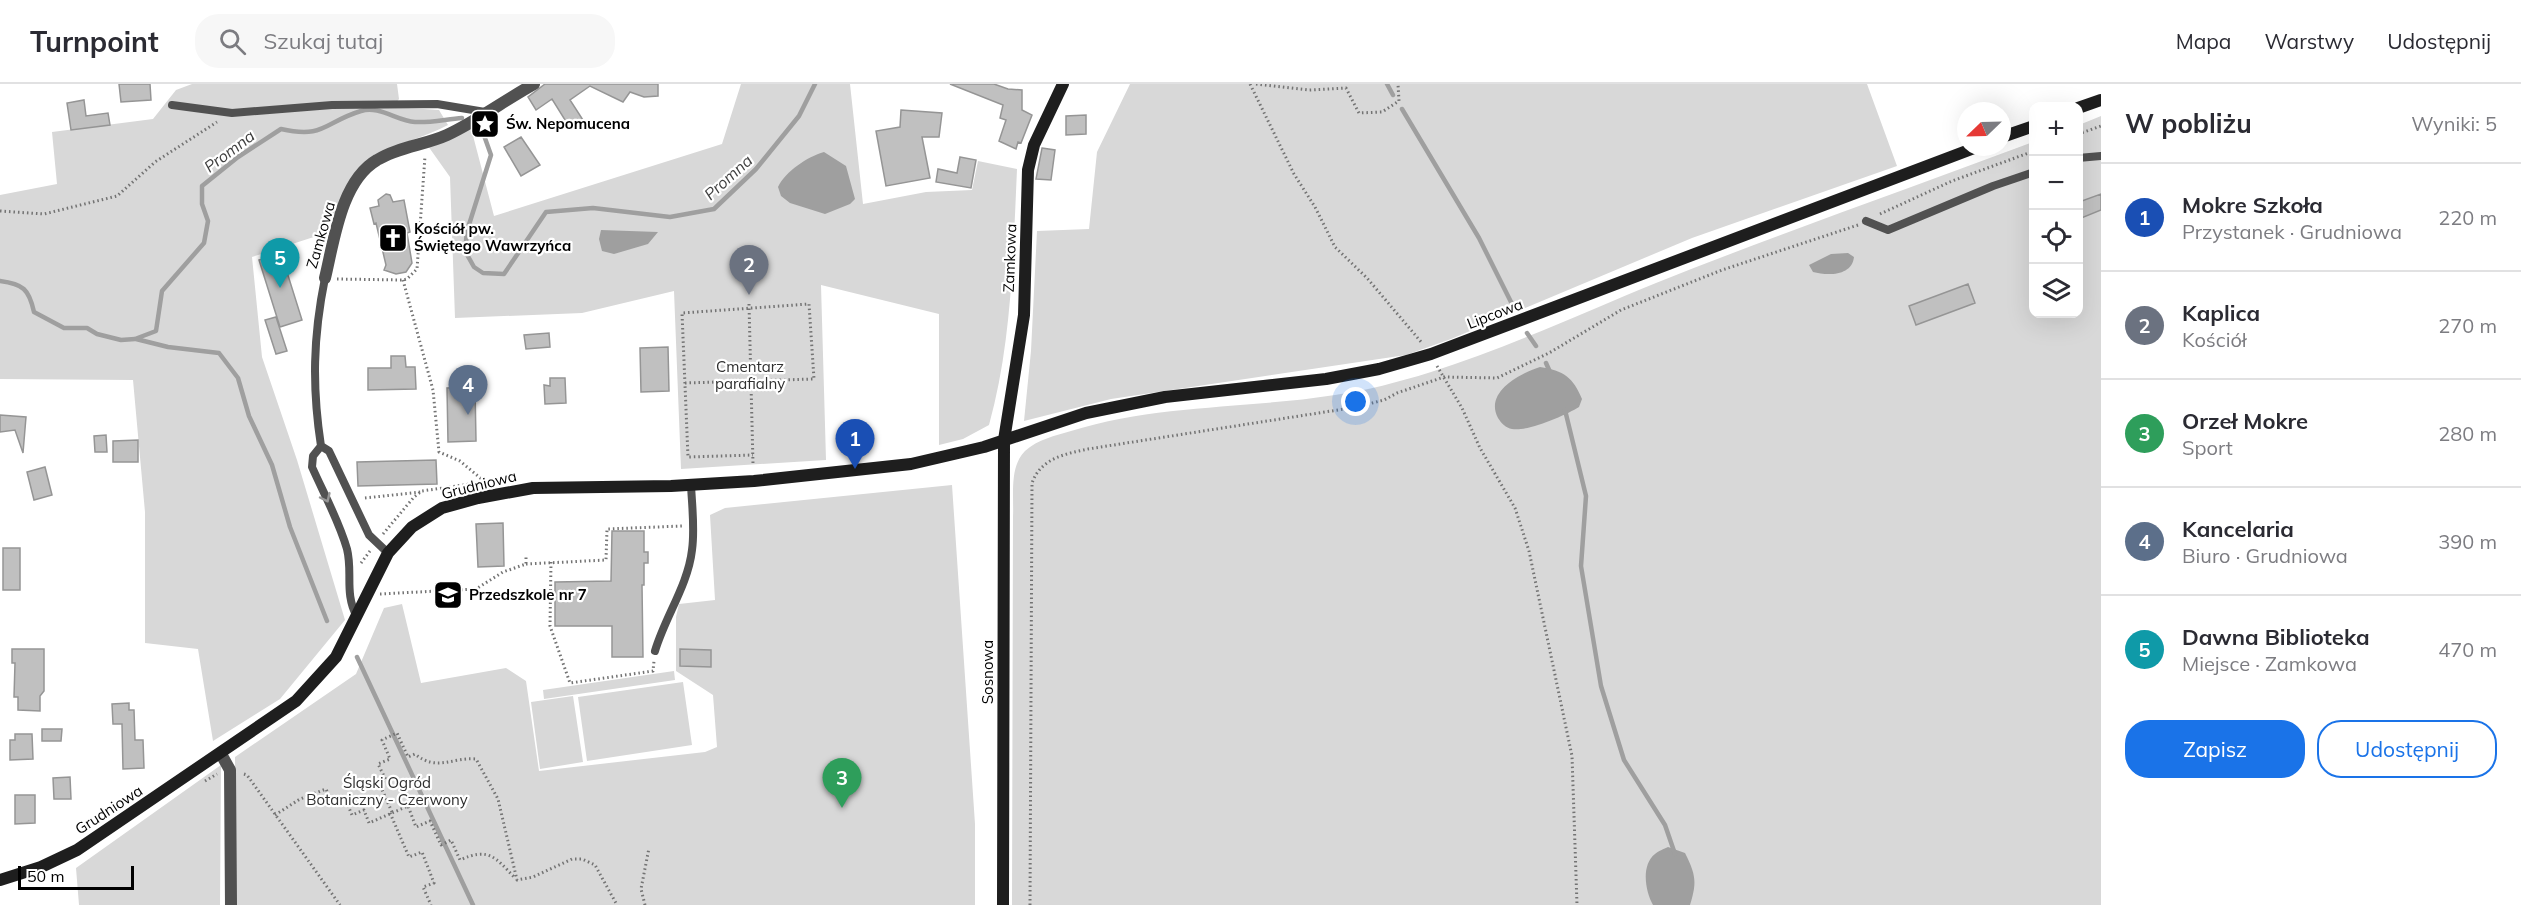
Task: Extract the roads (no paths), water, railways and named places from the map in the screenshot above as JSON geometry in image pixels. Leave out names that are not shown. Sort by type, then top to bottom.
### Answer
[{"type":"street","name":"Zamkowa","points":[[330,278],[339,217],[363,172],[377,160],[447,135],[534,84]]},
{"type":"street","name":"Zamkowa","points":[[1004,440],[1024,315],[1028,170],[1034,145],[1064,84]]},
{"type":"street","points":[[2083,107],[2101,100]]},
{"type":"street","points":[[2011,134],[2029,128]]},
{"type":"street","name":"Lipcowa","points":[[1004,440],[1086,413],[1165,398],[1326,379],[1379,369],[1431,354],[1957,155]]},
{"type":"street","name":"Grudniowa","points":[[0,880],[41,867],[77,850],[296,701],[336,657],[388,553],[399,538],[442,508],[478,498],[533,488],[754,482],[911,464],[958,454],[1004,440]]},
{"type":"street","name":"Sosnowa","points":[[1002,905],[1004,440]]},
{"type":"street","points":[[220,754],[230,770],[231,905]]},
{"type":"lane","points":[[172,105],[232,113],[379,104],[437,104],[484,112]]},
{"type":"lane","points":[[2083,158],[2101,156]]},
{"type":"lane","points":[[1866,221],[1888,230],[1993,186],[2029,174]]},
{"type":"lane","name":"Zamkowa","points":[[330,278],[316,323],[315,408],[321,446],[313,456],[312,467],[347,549],[348,586],[352,609],[357,618]]},
{"type":"lane","name":"Zamkowa","points":[[321,446],[327,447],[369,535],[388,553]]},
{"type":"lane","points":[[655,651],[661,630],[686,573],[692,551],[691,485]]},
{"type":"waterway","name":"Promna","points":[[481,127],[491,155],[467,231],[465,251],[474,267],[483,273],[504,274],[546,212],[593,208],[670,217],[714,209],[756,169],[799,116],[815,84]]},
{"type":"waterway","points":[[1387,84],[1393,95]]},
{"type":"waterway","points":[[1402,109],[1479,238],[1514,308]]},
{"type":"waterway","name":"Promna","points":[[0,281],[20,286],[30,298],[34,312],[64,328],[87,328],[97,334],[121,340],[135,339],[156,331],[162,291],[204,243],[208,221],[202,204],[202,186],[238,157],[281,129],[296,132],[316,131],[361,111],[374,110],[415,122],[462,118]]},
{"type":"waterway","points":[[1527,333],[1536,346]]},
{"type":"waterway","points":[[136,339],[168,347],[219,353],[238,378],[249,416],[272,465],[290,527],[327,621]]},
{"type":"waterway","points":[[1546,363],[1550,372]]},
{"type":"waterway","points":[[1565,410],[1586,496],[1581,566],[1601,686],[1624,760],[1665,825],[1675,854]]},
{"type":"waterway","points":[[357,657],[473,905]]},
{"type":"place","name":"Św. Nepomucena","points":[[485,124]]},
{"type":"place","name":"Kościół pw. Świętego Wawrzyńca","points":[[393,238]]},
{"type":"place","name":"Dawna Biblioteka","points":[[280,288]]},
{"type":"place","name":"Kaplica","points":[[749,295]]},
{"type":"place","name":"Kancelaria","points":[[468,415]]},
{"type":"place","name":"Mokre Szkoła","points":[[855,469]]},
{"type":"place","name":"Przedszkole nr 7","points":[[448,595]]},
{"type":"place","name":"Orzeł Mokre","points":[[842,808]]},
{"type":"park label","name":"Cmentarz parafialny","points":[[750,376]]},
{"type":"park label","name":"Śląski Ogród Botaniczny - Czerwony","points":[[387,792]]}]
